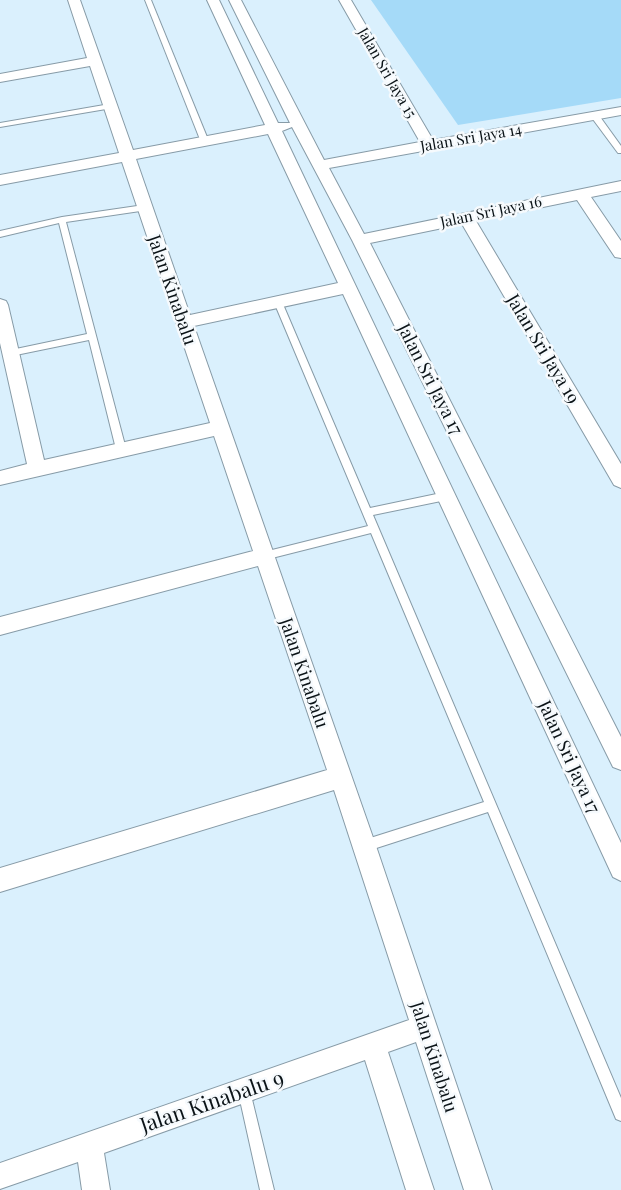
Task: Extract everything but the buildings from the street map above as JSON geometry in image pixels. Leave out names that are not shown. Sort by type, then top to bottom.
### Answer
[{"type":"street","name":"Jalan Kinabalu","points":[[74,0],[364,846],[478,1190]]},
{"type":"street","name":"Jalan Sri Jaya 17","points":[[213,0],[621,869]]},
{"type":"street","name":"Jalan Sri Jaya 17","points":[[235,0],[297,124],[360,240],[621,760]]},
{"type":"street","name":"Jalan Sri Jaya 15","points":[[345,0],[429,146]]},
{"type":"street","points":[[0,78],[95,61]]},
{"type":"street","name":"Jalan Sri Jaya 14","points":[[320,165],[621,111]]},
{"type":"street","points":[[0,180],[297,124]]},
{"type":"street","name":"Jalan Sri Jaya 16","points":[[360,240],[621,186]]},
{"type":"street","points":[[581,194],[621,253]]},
{"type":"street","name":"Jalan Sri Jaya 19","points":[[466,218],[621,480]]},
{"type":"street","points":[[184,322],[348,286]]},
{"type":"street","points":[[0,304],[37,469]]},
{"type":"street","points":[[0,478],[221,427]]},
{"type":"street","points":[[0,626],[264,556]]},
{"type":"street","points":[[0,880],[340,776]]},
{"type":"street","name":"Jalan Kinabalu 9","points":[[0,1176],[424,1027]]},
{"type":"street","points":[[373,1045],[420,1190]]},
{"type":"street","points":[[89,1145],[96,1190]]},
{"type":"lane","points":[[148,0],[205,142]]},
{"type":"lane","points":[[0,126],[110,106]]},
{"type":"lane","points":[[595,116],[621,151]]},
{"type":"lane","points":[[0,234],[62,220],[144,208]]},
{"type":"lane","points":[[62,220],[90,337],[121,449]]},
{"type":"lane","points":[[278,302],[621,1114]]},
{"type":"lane","points":[[11,354],[90,337]]},
{"type":"lane","points":[[367,512],[446,496]]},
{"type":"lane","points":[[264,556],[374,528]]},
{"type":"lane","points":[[364,846],[490,806]]},
{"type":"lane","points":[[244,1091],[266,1190]]},
{"type":"shaded area","points":[[371,0],[621,0],[621,98],[458,125]]}]
